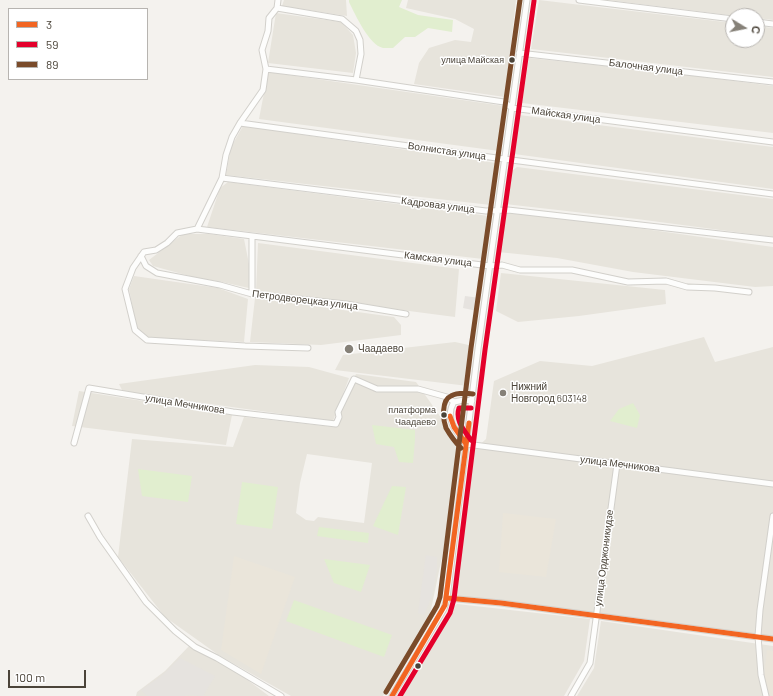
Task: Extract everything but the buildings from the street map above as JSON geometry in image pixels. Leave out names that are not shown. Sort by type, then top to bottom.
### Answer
[{"type":"street","points":[[197,229],[222,178],[226,155],[232,137],[263,90],[266,69],[262,50],[268,31],[269,18],[277,8],[278,0]]},
{"type":"street","points":[[392,696],[444,609],[447,598],[496,211],[527,0]]},
{"type":"street","points":[[580,0],[725,18]]},
{"type":"street","points":[[277,8],[342,19],[356,31],[360,40],[361,54],[356,80]]},
{"type":"street","name":"Балочная улица","points":[[520,53],[773,82]]},
{"type":"street","name":"Майская улица","points":[[266,69],[356,80],[504,102],[512,108],[773,142]]},
{"type":"street","name":"Волнистая улица","points":[[240,123],[773,194]]},
{"type":"street","name":"Кадровая улица","points":[[222,178],[486,211],[508,210],[773,240]]},
{"type":"street","name":"Камская улица","points":[[141,256],[144,252],[156,250],[167,243],[176,233],[197,229],[490,266],[502,265],[520,270],[572,270],[628,282],[666,281],[687,287],[715,288],[749,292]]},
{"type":"street","points":[[252,236],[252,294]]},
{"type":"street","points":[[141,256],[132,268],[125,289],[135,330],[147,340],[308,348]]},
{"type":"street","name":"Петродворецкая улица","points":[[141,256],[146,266],[157,273],[220,285],[252,294],[346,304],[406,314]]},
{"type":"street","name":"улица Мечникова","points":[[74,443],[89,388],[233,412],[336,424],[339,417],[338,412],[354,379],[377,389],[418,389],[447,397],[454,402]]},
{"type":"street","points":[[466,444],[454,429],[450,411],[454,402],[464,400],[472,401]]},
{"type":"street","name":"улица Мечникова","points":[[466,444],[773,484]]},
{"type":"street","name":"улица Орджоникидзе","points":[[571,696],[590,663],[617,464]]},
{"type":"street","points":[[88,516],[100,538],[146,602],[175,631],[196,647],[281,696]]},
{"type":"street","points":[[766,696],[761,675],[758,636],[760,610],[773,516]]},
{"type":"street","points":[[447,598],[501,602],[773,639]]},
{"type":"shaded area","points":[[284,0],[346,0],[347,16],[282,6]]},
{"type":"shaded area","points":[[408,0],[516,0],[505,97],[414,84],[419,63],[429,48],[455,40],[471,42],[474,29],[455,19],[406,8]]},
{"type":"shaded area","points":[[539,0],[725,22],[725,48],[765,48],[765,27],[773,28],[773,77],[531,49]]},
{"type":"shaded area","points":[[608,0],[773,0],[773,20],[765,19],[765,8],[725,8],[725,15]]},
{"type":"shaded area","points":[[276,13],[341,22],[353,35],[356,53],[353,73],[268,63]]},
{"type":"shaded area","points":[[529,58],[680,74],[773,86],[773,133],[522,103]]},
{"type":"shaded area","points":[[268,72],[504,106],[499,151],[259,119]]},
{"type":"shaded area","points":[[519,115],[773,147],[773,189],[514,154]]},
{"type":"shaded area","points":[[243,126],[496,163],[491,205],[226,175],[231,147]]},
{"type":"shaded area","points":[[517,167],[773,199],[773,237],[637,219],[505,204],[509,173]]},
{"type":"shaded area","points":[[228,182],[489,216],[483,259],[207,227],[220,188]]},
{"type":"shaded area","points":[[505,212],[601,223],[773,247],[773,286],[755,287],[633,272],[557,258],[498,252]]},
{"type":"shaded area","points":[[183,234],[209,234],[244,239],[250,269],[249,288],[193,277],[153,266],[149,260]]},
{"type":"shaded area","points":[[258,243],[459,269],[455,317],[256,291]]},
{"type":"shaded area","points":[[501,273],[665,290],[666,304],[579,316],[518,322],[496,311]]},
{"type":"shaded area","points":[[134,276],[218,288],[248,299],[244,342],[149,338],[137,329],[129,289]]},
{"type":"shaded area","points":[[465,296],[480,298],[477,311],[463,308]]},
{"type":"shaded area","points":[[255,298],[394,317],[401,325],[401,335],[321,345],[250,342]]},
{"type":"shaded area","points":[[704,337],[715,362],[773,347],[773,638],[451,596],[471,453],[486,439],[494,381],[540,361],[592,366]]},
{"type":"shaded area","points":[[455,342],[473,346],[468,386],[335,370],[343,355]]},
{"type":"shaded area","points":[[255,365],[309,367],[349,378],[333,421],[123,392],[119,384]]},
{"type":"shaded area","points":[[356,374],[416,382],[459,443],[443,552],[429,619],[383,696],[291,696],[220,656],[165,617],[118,557],[132,439],[233,447],[244,417],[334,427],[335,421]],"holes":[[[307,454],[372,463],[364,523],[318,517],[314,521],[306,520],[296,513],[300,483]]]},
{"type":"shaded area","points":[[79,391],[232,415],[226,445],[72,426]]},
{"type":"shaded area","points":[[503,513],[556,519],[546,577],[499,572]]},
{"type":"shaded area","points":[[426,555],[437,557],[437,569],[432,596],[424,615],[418,613]]},
{"type":"shaded area","points":[[234,556],[295,577],[261,674],[221,650]]},
{"type":"shaded area","points":[[457,604],[590,619],[584,661],[564,696],[400,696],[452,608]]},
{"type":"shaded area","points":[[601,621],[773,646],[773,696],[577,696],[594,668]]},
{"type":"shaded area","points":[[190,645],[233,669],[269,696],[136,696],[137,692],[165,671]]},
{"type":"shaded area","points":[[767,650],[773,651],[773,696],[770,696],[764,678]]},
{"type":"shaded area","points":[[180,658],[215,676],[203,696],[147,696],[141,690],[160,677]]},
{"type":"green space","points":[[349,0],[402,0],[399,7],[418,15],[453,20],[452,32],[428,28],[415,37],[405,37],[393,48],[383,48],[378,46],[373,41],[363,28]]},
{"type":"green space","points":[[633,403],[640,415],[637,428],[610,421],[619,409]]},
{"type":"green space","points":[[372,425],[415,430],[413,463],[399,462],[394,447],[376,444]]},
{"type":"green space","points":[[138,469],[192,476],[188,502],[142,496]]},
{"type":"green space","points":[[242,482],[278,487],[272,529],[236,524]]},
{"type":"green space","points":[[392,486],[406,487],[398,535],[373,526]]},
{"type":"green space","points":[[319,527],[369,533],[368,543],[317,536]]},
{"type":"green space","points":[[324,559],[370,565],[361,592],[334,583]]},
{"type":"green space","points":[[294,600],[392,635],[384,657],[286,621]]},
{"type":"transit line","name":"89","points":[[386,692],[437,606],[440,597],[471,348],[520,0]]},
{"type":"transit line","name":"59","points":[[400,696],[450,613],[454,599],[485,350],[534,1]]},
{"type":"transit line","name":"89","points":[[461,448],[446,428],[444,420],[444,406],[448,398],[456,394],[473,394]]},
{"type":"transit line","name":"59","points":[[471,408],[459,408],[458,413],[459,421],[471,440]]},
{"type":"transit line","name":"3","points":[[450,416],[454,427],[466,444]]},
{"type":"transit line","name":"3","points":[[392,696],[445,605],[469,423]]},
{"type":"transit line","name":"3","points":[[447,598],[501,603],[773,639]]},
{"type":"place","name":"улица Майская","points":[[512,60]]},
{"type":"place","name":"Чаадаево","points":[[349,349]]},
{"type":"place","name":"Нижний Новгород 603148","points":[[503,393]]},
{"type":"place","name":"платформа Чаадаево","points":[[444,415]]}]
